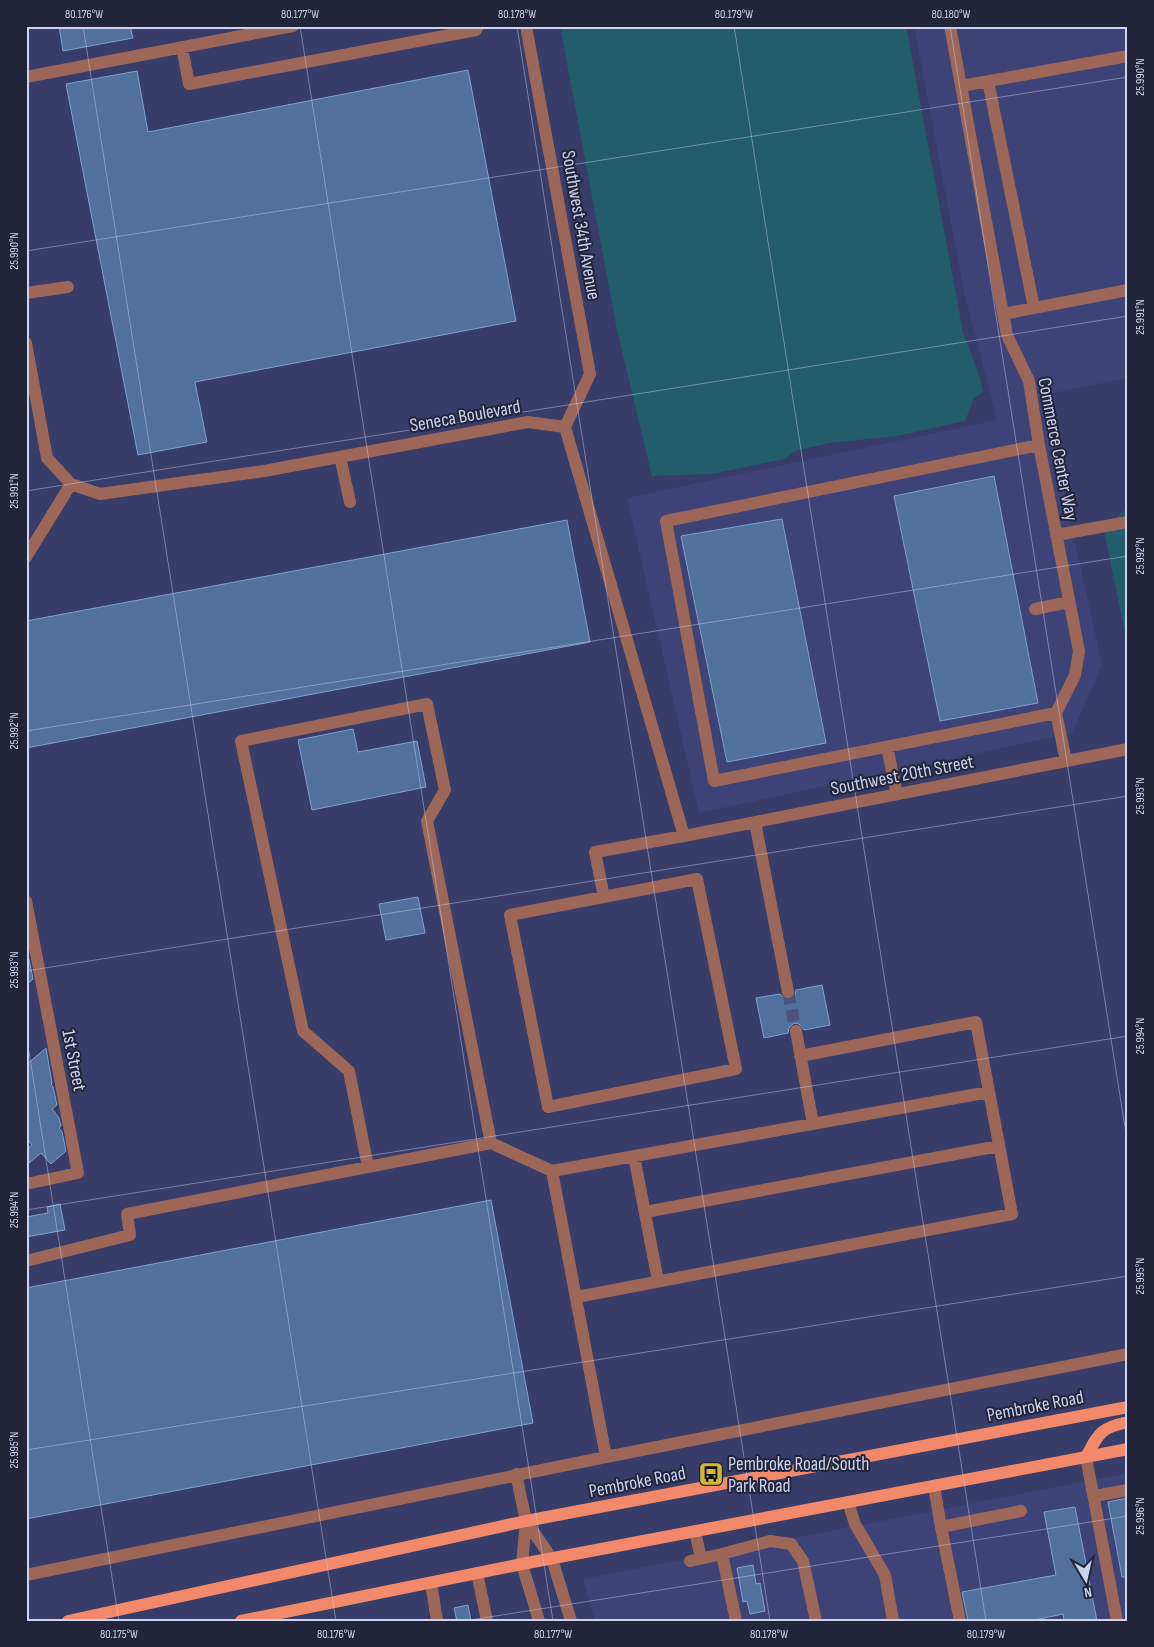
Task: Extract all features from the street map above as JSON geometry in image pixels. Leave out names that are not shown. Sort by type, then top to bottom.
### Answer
[{"type":"main road","name":"Pembroke Road","points":[[68,1621],[526,1521],[1128,1407]]},
{"type":"main road","points":[[1086,1457],[1098,1435],[1105,1429],[1112,1425],[1128,1422]]},
{"type":"main road","points":[[241,1621],[522,1564],[1128,1449]]},
{"type":"street","points":[[26,77],[293,26]]},
{"type":"street","points":[[182,47],[189,84],[476,30],[478,26]]},
{"type":"street","name":"Southwest 34th Avenue","points":[[526,26],[590,374],[566,427]]},
{"type":"street","name":"Commerce Center Way","points":[[950,26],[1007,335],[1028,381],[1079,651],[1075,675],[1056,713]]},
{"type":"street","points":[[961,86],[1128,56]]},
{"type":"street","points":[[988,81],[1034,308]]},
{"type":"street","points":[[26,293],[68,287]]},
{"type":"street","points":[[1003,314],[1128,290]]},
{"type":"street","points":[[26,343],[47,458],[71,484],[26,557]]},
{"type":"street","name":"Seneca Boulevard","points":[[71,484],[100,494],[264,471],[528,422],[566,427]]},
{"type":"street","points":[[566,427],[684,836]]},
{"type":"street","points":[[1039,445],[666,521],[714,781],[1056,713],[1066,761]]},
{"type":"street","points":[[340,457],[350,502]]},
{"type":"street","points":[[1056,535],[1128,522]]},
{"type":"street","points":[[1035,609],[1069,602]]},
{"type":"street","points":[[368,1167],[349,1071],[303,1031],[241,740],[427,704],[445,790],[426,821],[491,1143]]},
{"type":"street","points":[[887,747],[897,794]]},
{"type":"street","name":"Southwest 20th Street","points":[[604,897],[596,852],[1128,749]]},
{"type":"street","points":[[755,822],[788,992]]},
{"type":"street","points":[[697,879],[736,1070],[548,1107],[510,915],[604,897],[697,879]]},
{"type":"street","name":"1st Street","points":[[26,901],[78,1173],[26,1184]]},
{"type":"street","points":[[577,1297],[1012,1214],[976,1022],[800,1056]]},
{"type":"street","points":[[796,1031],[813,1124]]},
{"type":"street","points":[[26,1261],[130,1235],[127,1214],[491,1143],[552,1171],[989,1092]]},
{"type":"street","points":[[645,1212],[999,1146]]},
{"type":"street","points":[[634,1156],[658,1282]]},
{"type":"street","points":[[552,1171],[606,1457]]},
{"type":"street","points":[[26,1575],[516,1474],[1128,1354]]},
{"type":"street","points":[[1086,1457],[1118,1621]]},
{"type":"street","points":[[516,1474],[526,1521],[522,1564],[540,1621]]},
{"type":"street","points":[[934,1486],[960,1621]]},
{"type":"street","points":[[1094,1496],[1128,1490]]},
{"type":"street","points":[[848,1502],[855,1524],[885,1575],[893,1621]]},
{"type":"street","points":[[941,1527],[1021,1511]]},
{"type":"street","points":[[526,1521],[552,1559],[572,1621]]},
{"type":"street","points":[[695,1532],[695,1560],[770,1542],[790,1544],[803,1561],[816,1621]]},
{"type":"street","points":[[722,1554],[736,1621]]},
{"type":"street","points":[[477,1573],[487,1621]]},
{"type":"street","points":[[430,1583],[437,1621]]},
{"type":"shaded area","points":[[560,26],[906,26],[963,332],[980,378],[983,392],[974,398],[965,421],[897,436],[829,443],[795,451],[784,459],[712,474],[652,476],[617,330]]},
{"type":"shaded area","points":[[914,26],[1128,26],[1128,378],[1043,395],[1102,665],[1072,733],[699,813],[627,498],[997,420],[964,292]]},
{"type":"shaded area","points":[[1128,507],[1128,648],[1104,530]]},
{"type":"shaded area","points":[[1128,1473],[1128,1621],[595,1621],[583,1579]]},
{"type":"building","points":[[59,26],[130,26],[133,38],[63,51]]},
{"type":"building","points":[[468,70],[516,321],[195,382],[207,442],[138,455],[66,84],[137,71],[148,132]]},
{"type":"building","points":[[994,476],[1038,703],[940,721],[894,496]]},
{"type":"building","points":[[782,519],[826,743],[727,762],[681,536]]},
{"type":"building","points":[[567,520],[590,642],[26,748],[26,621]]},
{"type":"building","points":[[353,729],[358,752],[417,741],[426,787],[312,810],[298,740]]},
{"type":"building","points":[[418,897],[425,933],[386,940],[379,904]]},
{"type":"building","points":[[26,956],[29,959],[33,979],[26,985]]},
{"type":"building","points":[[822,985],[830,1025],[804,1030],[799,1024],[794,1023],[789,1028],[788,1033],[764,1038],[756,998],[780,994],[785,999],[790,1000],[795,995],[796,990]]},
{"type":"building","points":[[46,1048],[51,1084],[57,1105],[52,1109],[59,1118],[61,1126],[59,1128],[62,1132],[66,1151],[51,1164],[41,1153],[29,1163],[27,1149],[32,1145],[26,1138],[26,1065]]},
{"type":"building","points":[[491,1200],[533,1423],[26,1519],[26,1288]]},
{"type":"building","points":[[60,1204],[65,1230],[26,1237],[26,1217],[48,1213],[47,1207]]},
{"type":"building","points":[[1128,1498],[1128,1577],[1122,1577],[1108,1502]]},
{"type":"building","points":[[1075,1507],[1097,1621],[1064,1621],[1063,1614],[1030,1621],[968,1621],[962,1592],[1056,1575],[1044,1512]]},
{"type":"building","points":[[753,1565],[756,1584],[760,1583],[765,1611],[750,1614],[747,1601],[743,1602],[737,1568]]},
{"type":"building","points":[[468,1605],[471,1621],[457,1621],[454,1608]]},
{"type":"tunnel","points":[[788,992],[796,1031]]},
{"type":"place","name":"Pembroke Road/South Park Road","points":[[711,1474]]}]
